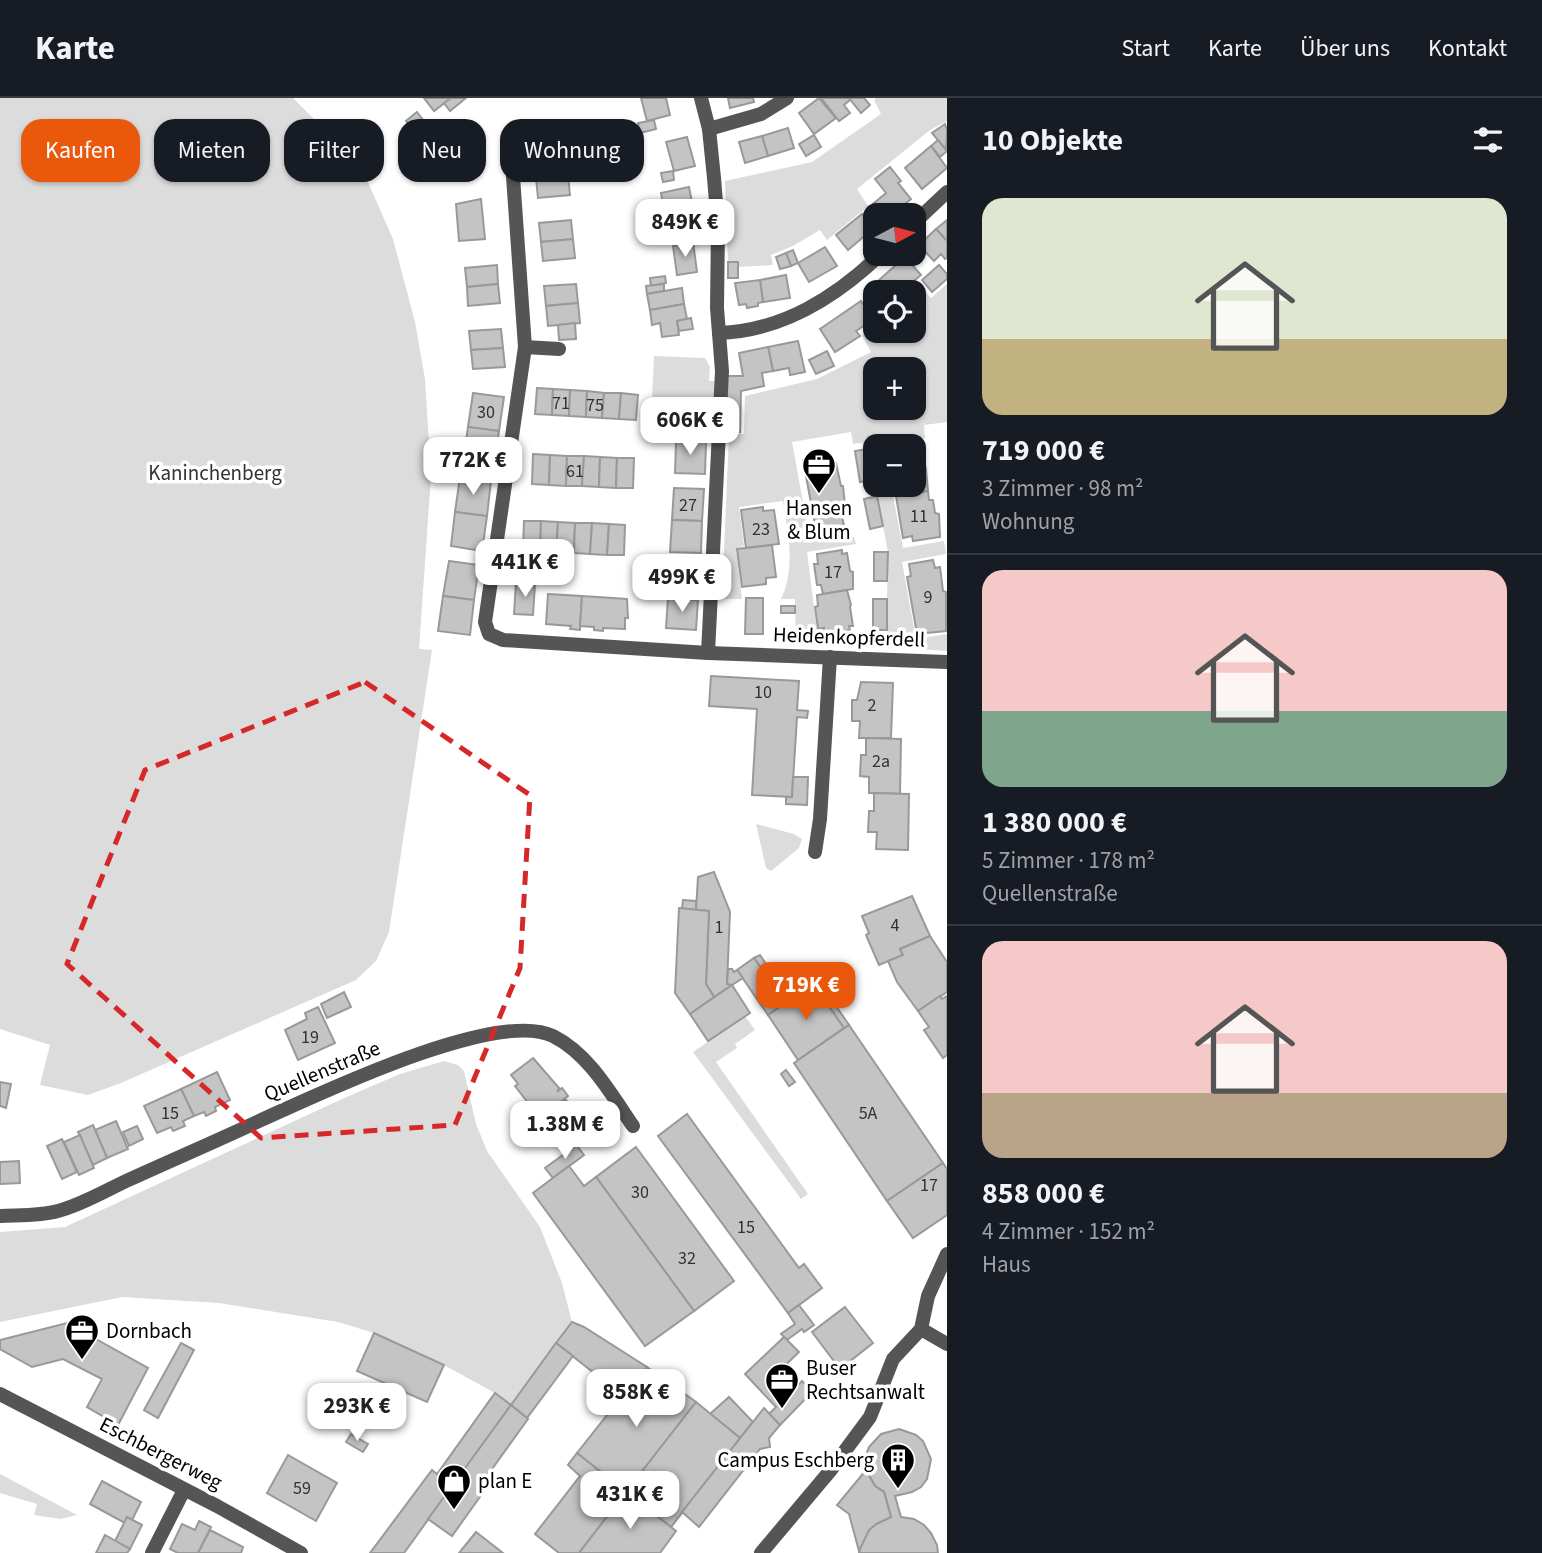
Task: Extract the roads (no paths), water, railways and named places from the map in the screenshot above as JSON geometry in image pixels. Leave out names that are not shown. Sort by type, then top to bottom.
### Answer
[{"type":"street","points":[[701,98],[709,129],[718,226],[722,371],[708,653]]},
{"type":"street","points":[[709,129],[761,114],[787,98]]},
{"type":"street","name":"Heidenkopferdell","points":[[513,182],[525,347],[486,610],[485,622],[489,634],[503,640],[708,653],[947,662]]},
{"type":"street","points":[[926,212],[947,192]]},
{"type":"street","points":[[719,333],[764,327],[815,305],[839,291],[867,266]]},
{"type":"street","points":[[525,347],[559,349]]},
{"type":"street","points":[[816,852],[830,657]]},
{"type":"street","name":"Quellenstraße","points":[[0,1216],[59,1211],[395,1062],[439,1046],[513,1031],[532,1030],[552,1035],[582,1057],[634,1126]]},
{"type":"street","points":[[761,1553],[855,1440],[870,1417],[893,1359],[921,1329],[928,1296],[947,1254]]},
{"type":"street","points":[[921,1329],[947,1344]]},
{"type":"street","name":"Eschbergerweg","points":[[0,1394],[301,1553]]},
{"type":"street","points":[[152,1553],[184,1490]]},
{"type":"place","name":"Hansen & Blum","points":[[819,495]]},
{"type":"place","name":"Dornbach","points":[[82,1361]]},
{"type":"place","name":"Buser Rechtsanwalt","points":[[782,1410]]},
{"type":"place","name":"Campus Eschberg","points":[[898,1490]]},
{"type":"place","name":"plan E","points":[[454,1511]]},
{"type":"park label","name":"Kaninchenberg","points":[[215,473]]}]
